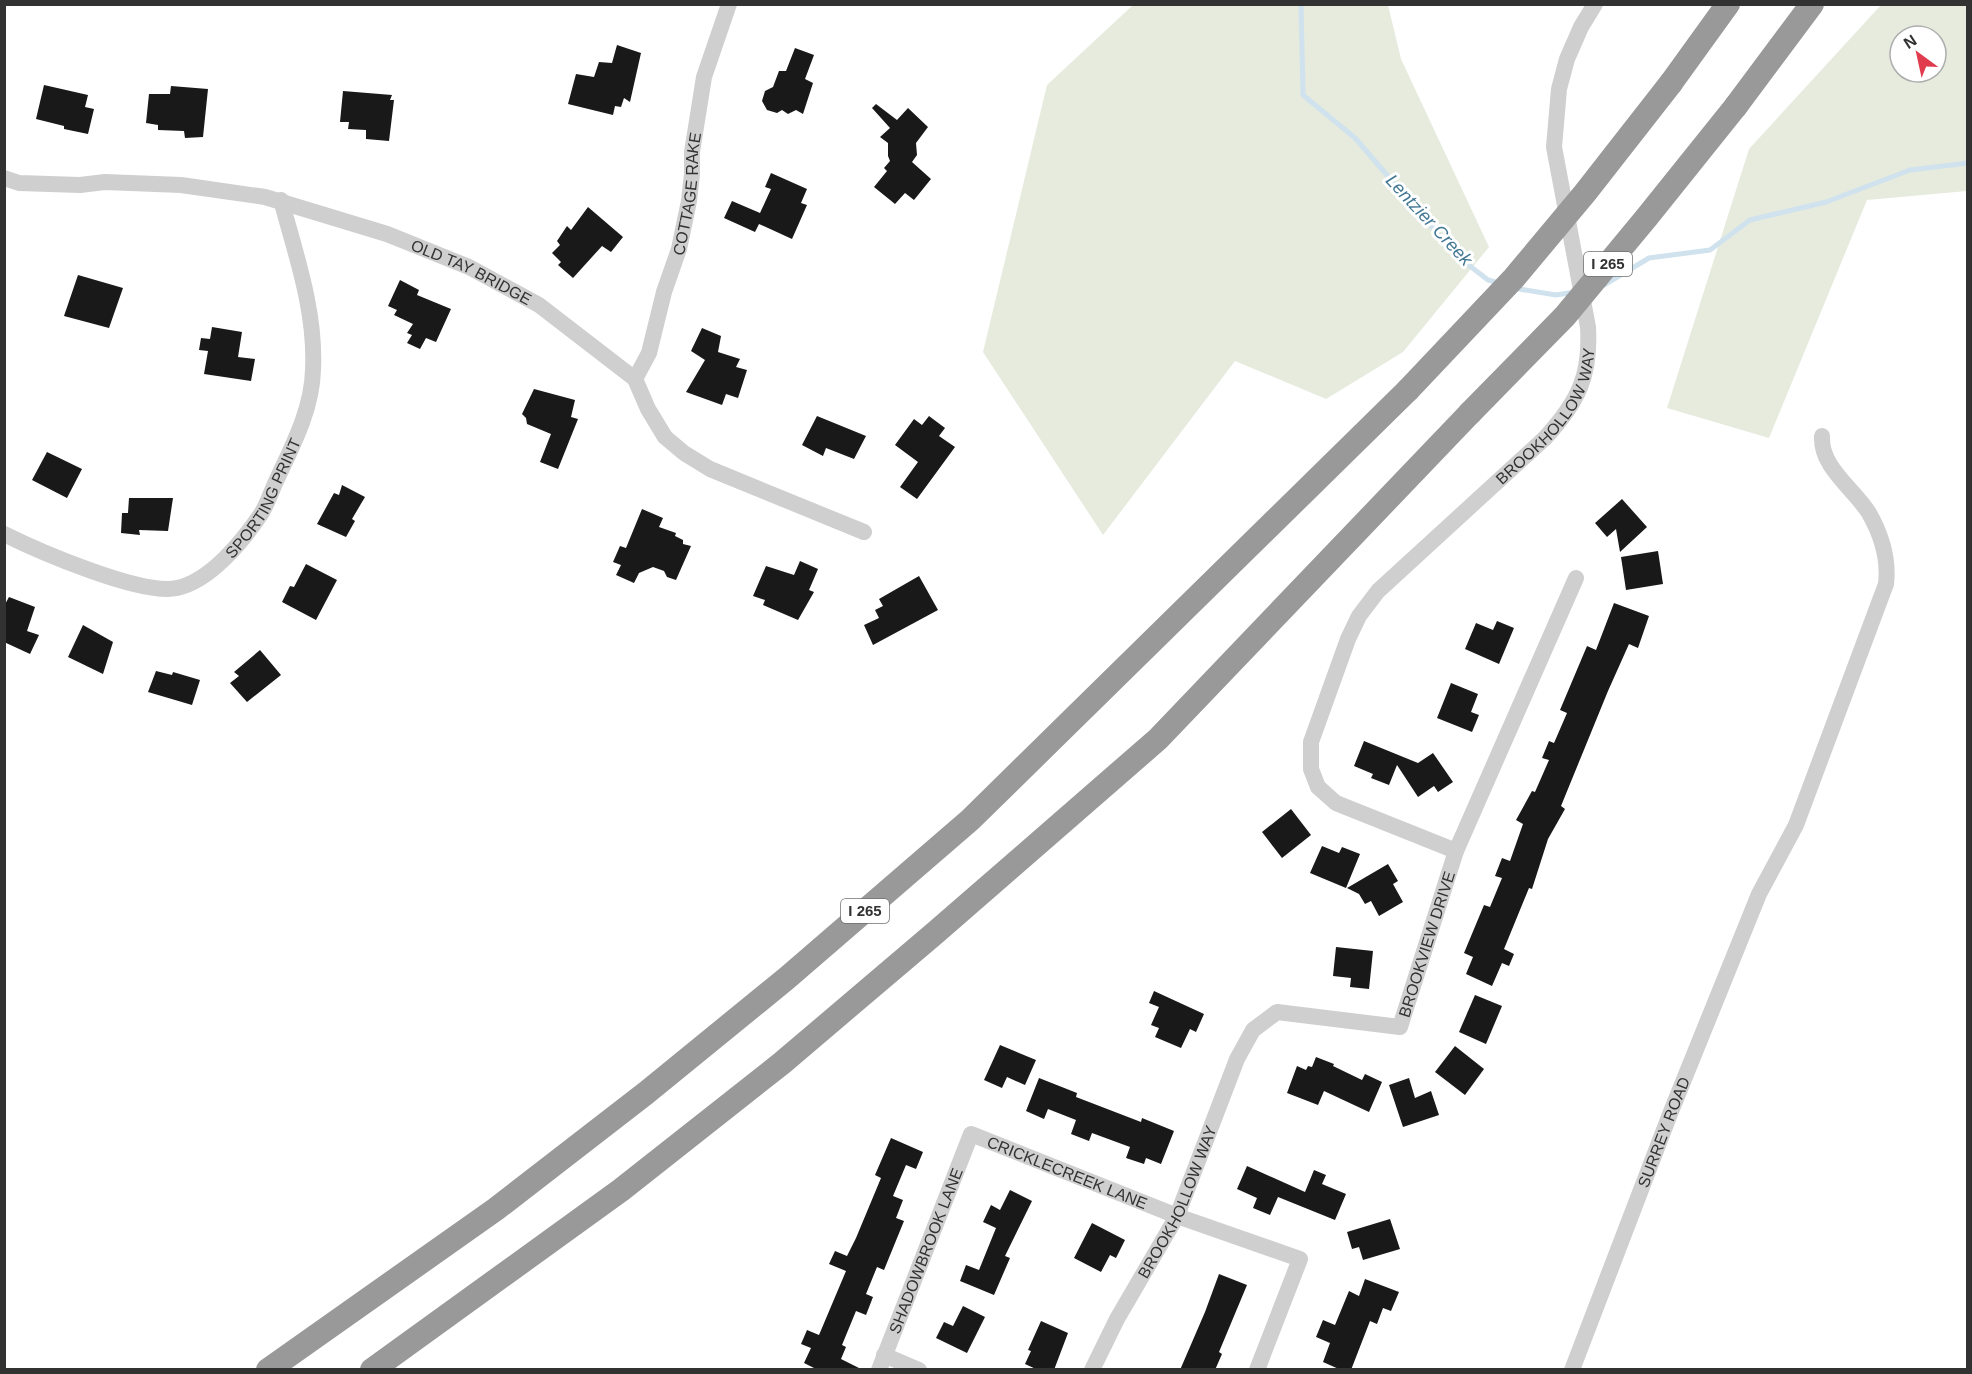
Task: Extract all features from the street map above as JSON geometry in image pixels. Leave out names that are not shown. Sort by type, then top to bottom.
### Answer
[{"type":"highway","name":"I 265","points":[[268,1370],[496,1209],[646,1093],[787,978],[970,820],[1408,390],[1514,278],[1585,193],[1671,83],[1728,4]]},
{"type":"highway","name":"I 265","points":[[372,1370],[630,1183],[782,1063],[1158,739],[1565,316],[1736,106],[1812,4]]},
{"type":"street","name":"COTTAGE RAKE","points":[[635,379],[649,353],[664,292],[679,249],[689,201],[693,142],[704,77],[729,4]]},
{"type":"street","name":"BROOKHOLLOW WAY","points":[[1311,769],[1311,742],[1348,639],[1359,616],[1378,591],[1545,438],[1562,419],[1585,378],[1590,353],[1588,327],[1554,147],[1559,89],[1567,59],[1581,27],[1595,4]]},
{"type":"street","name":"OLD TAY BRIDGE","points":[[4,178],[20,183],[80,185],[105,182],[181,184],[218,188],[280,200],[387,234],[469,267],[539,305],[635,379],[648,409],[665,437],[684,453],[710,469],[864,532]]},
{"type":"street","name":"SPORTING PRINT","points":[[4,534],[31,548],[110,577],[176,589],[205,576],[238,543],[262,513],[304,420],[313,371],[311,322],[300,268],[280,200]]},
{"type":"street","name":"SURREY ROAD","points":[[1572,1370],[1670,1114],[1759,894],[1796,825],[1886,584],[1888,567],[1882,540],[1868,512],[1830,464],[1821,445],[1822,436]]},
{"type":"street","name":"BROOKVIEW DRIVE","points":[[1253,1030],[1277,1012],[1400,1027],[1456,851],[1576,578]]},
{"type":"street","name":"BROOKVIEW DRIVE","points":[[1311,769],[1318,787],[1336,803],[1456,851]]},
{"type":"street","name":"BROOKHOLLOW WAY","points":[[1092,1370],[1117,1319],[1177,1216],[1237,1059],[1253,1030]]},
{"type":"street","name":"CRICKLECREEK LANE","points":[[971,1134],[1177,1216],[1300,1259],[1257,1370]]},
{"type":"street","name":"SHADOWBROOK LANE","points":[[882,1362],[971,1134]]},
{"type":"street","points":[[882,1362],[919,1370]]},
{"type":"shaded area","points":[[1133,5],[1388,5],[1401,59],[1489,247],[1403,352],[1326,399],[1235,361],[1103,535],[983,352],[1047,85]]},
{"type":"shaded area","points":[[1881,5],[1967,5],[1967,191],[1867,200],[1769,438],[1667,408],[1749,149]]},
{"type":"building","points":[[617,45],[641,53],[630,102],[624,98],[621,107],[615,106],[613,115],[568,104],[576,74],[594,77],[599,62],[612,63]]},
{"type":"building","points":[[795,48],[814,55],[805,79],[813,83],[803,114],[796,110],[788,114],[782,110],[777,113],[767,110],[762,101],[765,91],[773,87],[779,71],[786,71]]},
{"type":"building","points":[[44,85],[88,95],[85,107],[94,109],[88,134],[64,129],[64,126],[36,119]]},
{"type":"building","points":[[171,86],[208,89],[203,137],[185,138],[184,131],[158,130],[158,125],[146,123],[149,94],[170,94]]},
{"type":"building","points":[[343,91],[392,95],[390,100],[394,100],[389,141],[366,139],[366,130],[348,129],[349,122],[340,122]]},
{"type":"building","points":[[876,104],[897,120],[908,108],[928,127],[916,143],[917,155],[912,162],[931,179],[914,200],[905,193],[895,204],[874,187],[887,171],[884,168],[890,161],[888,143],[880,137],[890,128],[872,108]]},
{"type":"building","points":[[771,173],[807,189],[801,203],[807,205],[792,239],[759,224],[755,232],[724,218],[732,201],[760,213],[771,189],[765,187]]},
{"type":"building","points":[[588,207],[623,237],[611,252],[602,246],[573,278],[558,265],[561,262],[552,253],[560,245],[557,241],[567,226],[571,230]]},
{"type":"building","points":[[78,275],[123,288],[109,328],[64,316]]},
{"type":"building","points":[[400,280],[419,290],[417,295],[451,309],[436,342],[426,338],[420,349],[407,343],[412,335],[407,333],[413,324],[394,315],[397,310],[388,306]]},
{"type":"building","points":[[212,327],[242,332],[238,357],[255,359],[251,381],[204,374],[208,351],[199,350],[201,338],[210,339]]},
{"type":"building","points":[[702,328],[721,336],[718,352],[740,359],[736,367],[747,370],[738,398],[726,394],[722,405],[686,392],[705,360],[691,351]]},
{"type":"building","points":[[534,389],[575,400],[571,417],[578,419],[558,469],[540,462],[551,434],[527,424],[522,414]]},
{"type":"building","points":[[817,416],[866,436],[854,459],[826,448],[823,456],[802,445]]},
{"type":"building","points":[[929,416],[945,428],[939,436],[955,447],[917,499],[900,487],[918,462],[895,445],[914,419],[922,425]]},
{"type":"building","points":[[47,452],[82,469],[67,498],[32,480]]},
{"type":"building","points":[[342,485],[365,497],[352,519],[355,521],[346,537],[317,524],[334,493],[339,495]]},
{"type":"building","points":[[129,498],[173,498],[168,531],[139,530],[140,535],[121,533],[122,513],[128,513]]},
{"type":"building","points":[[1622,499],[1647,527],[1620,552],[1616,529],[1607,537],[1595,523]]},
{"type":"building","points":[[642,509],[663,518],[659,527],[676,533],[675,536],[683,540],[683,544],[691,546],[676,580],[667,577],[664,571],[653,567],[639,573],[634,583],[616,575],[621,565],[613,562],[620,546],[626,548]]},
{"type":"building","points":[[1658,551],[1663,584],[1626,590],[1621,557]]},
{"type":"building","points":[[800,561],[818,569],[809,590],[814,592],[798,620],[763,605],[765,600],[753,596],[766,566],[794,575]]},
{"type":"building","points":[[306,564],[337,580],[316,620],[282,602],[290,586],[294,587]]},
{"type":"building","points":[[919,576],[938,610],[873,645],[864,625],[879,618],[875,610],[883,606],[879,599]]},
{"type":"building","points":[[9,597],[35,607],[27,631],[39,635],[30,654],[4,642],[4,606]]},
{"type":"building","points":[[1614,603],[1649,616],[1638,648],[1629,644],[1608,691],[1561,806],[1565,809],[1548,839],[1532,889],[1529,888],[1504,949],[1514,954],[1509,966],[1502,963],[1492,986],[1466,974],[1473,957],[1464,953],[1484,905],[1490,907],[1502,878],[1495,876],[1502,858],[1510,861],[1523,824],[1516,820],[1532,791],[1535,792],[1549,760],[1542,758],[1549,741],[1554,743],[1567,713],[1560,710],[1587,646],[1596,650]]},
{"type":"building","points":[[1497,621],[1514,628],[1499,664],[1465,649],[1476,623],[1493,630]]},
{"type":"building","points":[[83,625],[113,642],[103,674],[68,657]]},
{"type":"building","points":[[260,650],[281,675],[247,702],[230,683],[239,676],[234,672]]},
{"type":"building","points":[[156,671],[172,675],[173,672],[200,680],[192,705],[148,692]]},
{"type":"building","points":[[1451,683],[1478,694],[1471,712],[1479,715],[1472,732],[1437,718]]},
{"type":"building","points":[[1364,741],[1418,763],[1433,753],[1453,782],[1438,792],[1434,786],[1418,797],[1397,765],[1389,785],[1371,778],[1373,774],[1354,766]]},
{"type":"building","points":[[1291,809],[1311,835],[1282,858],[1262,832]]},
{"type":"building","points":[[1322,846],[1339,853],[1342,847],[1360,854],[1346,888],[1310,873]]},
{"type":"building","points":[[1388,864],[1398,881],[1393,884],[1403,902],[1379,916],[1371,901],[1365,904],[1359,894],[1347,888]]},
{"type":"building","points":[[1336,947],[1373,951],[1369,989],[1350,987],[1351,978],[1333,976]]},
{"type":"building","points":[[1154,991],[1204,1014],[1196,1032],[1190,1029],[1181,1048],[1155,1037],[1159,1028],[1151,1025],[1159,1007],[1149,1003]]},
{"type":"building","points":[[1475,995],[1502,1006],[1486,1044],[1459,1032]]},
{"type":"building","points":[[1000,1045],[1036,1060],[1025,1085],[1007,1077],[1002,1088],[984,1080]]},
{"type":"building","points":[[1455,1046],[1484,1069],[1465,1095],[1435,1072]]},
{"type":"building","points":[[1316,1057],[1362,1080],[1365,1074],[1382,1082],[1369,1112],[1324,1091],[1318,1105],[1287,1093],[1297,1066],[1306,1070],[1308,1066],[1312,1067]]},
{"type":"building","points":[[1039,1078],[1077,1093],[1076,1097],[1141,1122],[1142,1118],[1174,1131],[1161,1164],[1146,1158],[1144,1164],[1126,1158],[1130,1147],[1092,1133],[1089,1141],[1071,1134],[1076,1120],[1048,1109],[1044,1119],[1026,1111]]},
{"type":"building","points":[[1409,1078],[1415,1098],[1431,1091],[1439,1115],[1403,1127],[1389,1085]]},
{"type":"building","points":[[891,1138],[923,1152],[916,1169],[906,1165],[893,1196],[903,1200],[896,1218],[904,1221],[884,1270],[877,1267],[866,1294],[873,1297],[866,1315],[856,1311],[842,1345],[846,1347],[841,1359],[863,1370],[818,1370],[804,1363],[811,1348],[801,1344],[807,1330],[819,1335],[846,1271],[829,1264],[835,1251],[847,1256],[856,1238],[881,1178],[875,1175]]},
{"type":"building","points":[[1247,1166],[1305,1192],[1314,1170],[1326,1175],[1322,1184],[1346,1194],[1335,1220],[1278,1197],[1270,1215],[1253,1208],[1257,1198],[1237,1189]]},
{"type":"building","points":[[1010,1190],[1032,1201],[1005,1256],[1010,1258],[994,1295],[960,1281],[966,1265],[979,1270],[996,1228],[983,1222],[991,1205],[1000,1210]]},
{"type":"building","points":[[1390,1219],[1400,1249],[1363,1260],[1359,1247],[1352,1249],[1347,1232]]},
{"type":"building","points":[[1092,1223],[1125,1240],[1116,1258],[1110,1255],[1101,1272],[1074,1258]]},
{"type":"building","points":[[1219,1274],[1247,1285],[1219,1352],[1222,1354],[1215,1370],[1180,1370],[1205,1312]]},
{"type":"building","points":[[1365,1279],[1399,1292],[1391,1311],[1383,1308],[1377,1324],[1370,1321],[1351,1370],[1341,1370],[1323,1362],[1330,1343],[1316,1337],[1323,1320],[1335,1325],[1349,1291],[1359,1296]]},
{"type":"building","points":[[963,1306],[985,1317],[967,1353],[936,1338],[944,1322],[953,1326]]},
{"type":"building","points":[[1041,1321],[1068,1333],[1054,1370],[1038,1370],[1025,1364],[1031,1351],[1028,1350]]},
{"type":"waterway","name":"Lentzier Creek","points":[[1301,4],[1303,95],[1355,138],[1457,256],[1488,280],[1499,283]]},
{"type":"waterway","name":"Lentzier Creek","points":[[1604,285],[1649,258],[1710,250],[1750,220],[1826,202],[1910,170],[1968,163]]},
{"type":"waterway","name":"Lentzier Creek","points":[[1513,288],[1556,295],[1575,292]]}]
